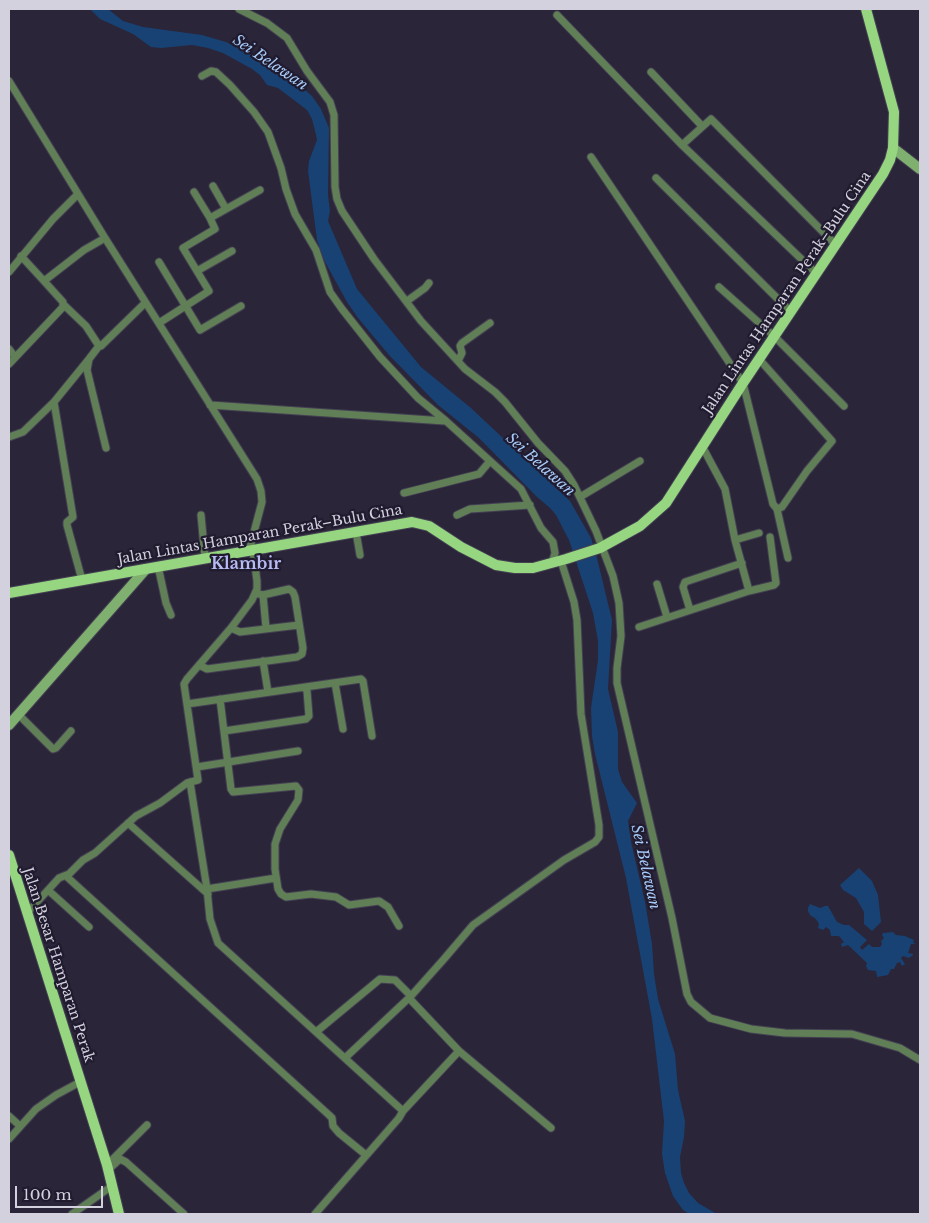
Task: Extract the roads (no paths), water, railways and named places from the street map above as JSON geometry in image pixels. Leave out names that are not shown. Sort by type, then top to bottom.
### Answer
[{"type":"main road","name":"Jalan Lintas Hamparan Perak–Bulu Cina","points":[[9,593],[418,522],[429,526],[461,547],[496,565],[524,568],[559,561],[601,547],[640,526],[666,503],[743,383],[883,174],[890,160],[895,126],[892,101],[866,9]]},
{"type":"main road","name":"Jalan Besar Hamparan Perak","points":[[9,856],[108,1168],[119,1214]]},
{"type":"street","points":[[239,9],[267,23],[287,38],[304,67],[327,98],[334,115],[335,187],[338,202],[374,259],[421,321],[472,375],[495,392],[513,411],[538,443],[565,471],[580,497],[613,576],[619,602],[621,636],[617,683],[672,918],[687,994],[690,999],[706,1015],[720,1021],[772,1033],[852,1034],[900,1048],[920,1060]]},
{"type":"street","points":[[557,15],[682,145],[816,273]]},
{"type":"street","points":[[202,76],[211,71],[216,72],[230,85],[262,123],[274,147],[290,201],[298,220],[316,250],[330,292],[368,343],[400,381],[516,483],[530,505],[541,528],[553,542],[555,553],[574,602],[577,620],[581,714],[600,825],[599,837],[595,842],[564,860],[473,924],[444,960],[410,997],[345,1058]]},
{"type":"street","points":[[651,72],[702,126]]},
{"type":"street","points":[[9,82],[257,480],[261,491],[262,507],[251,551],[266,628]]},
{"type":"street","points":[[682,145],[711,119],[836,245]]},
{"type":"street","points":[[893,148],[920,169]]},
{"type":"street","points":[[590,157],[743,383],[773,504],[778,509],[788,558]]},
{"type":"street","points":[[656,178],[791,312]]},
{"type":"street","points":[[213,186],[226,209]]},
{"type":"street","points":[[210,218],[260,190]]},
{"type":"street","points":[[159,324],[209,291],[183,248],[215,229],[194,192]]},
{"type":"street","points":[[9,272],[11,263],[21,256],[78,194]]},
{"type":"street","points":[[44,280],[84,250],[105,238]]},
{"type":"street","points":[[197,271],[232,251]]},
{"type":"street","points":[[21,256],[64,304],[75,313],[99,346]]},
{"type":"street","points":[[158,262],[201,330],[241,306]]},
{"type":"street","points":[[407,302],[429,283]]},
{"type":"street","points":[[719,287],[775,337],[844,406]]},
{"type":"street","points":[[9,437],[23,432],[54,402],[99,346],[145,303]]},
{"type":"street","points":[[9,364],[64,304]]},
{"type":"street","points":[[458,361],[462,353],[460,346],[462,343],[490,323]]},
{"type":"street","points":[[9,349],[15,357]]},
{"type":"street","points":[[89,359],[87,367],[106,448]]},
{"type":"street","points":[[759,359],[832,441],[807,470],[782,507],[778,509]]},
{"type":"street","points":[[54,402],[73,517],[66,524],[82,580]]},
{"type":"street","points":[[210,404],[446,421]]},
{"type":"street","points":[[702,446],[725,489],[749,591]]},
{"type":"street","points":[[404,493],[479,474],[490,461]]},
{"type":"street","points":[[580,497],[640,461]]},
{"type":"street","points":[[457,515],[470,509],[530,505]]},
{"type":"street","points":[[201,515],[205,558]]},
{"type":"street","points":[[356,532],[360,556]]},
{"type":"street","points":[[736,540],[759,533]]},
{"type":"street","points":[[639,627],[749,591],[774,585],[776,583],[770,537]]},
{"type":"street","points":[[690,610],[683,587],[685,582],[742,563]]},
{"type":"street","points":[[158,566],[166,603],[171,614]]},
{"type":"street","points":[[9,725],[146,569]]},
{"type":"street","points":[[657,584],[667,618]]},
{"type":"street","points":[[27,913],[59,878],[66,876],[83,860],[95,853],[137,815],[160,804],[175,791],[190,782],[198,780],[184,684],[187,678],[198,665],[232,628],[259,594],[289,589],[292,591],[295,597],[303,648],[302,654],[297,657],[207,669],[198,665]]},
{"type":"street","points":[[232,628],[240,632],[299,625]]},
{"type":"street","points":[[263,661],[268,692]]},
{"type":"street","points":[[187,704],[362,680],[372,736]]},
{"type":"street","points":[[335,683],[343,729]]},
{"type":"street","points":[[224,731],[306,719],[309,716],[307,691],[304,688]]},
{"type":"street","points":[[220,699],[231,789],[233,792],[296,786],[299,788],[298,800],[280,829],[275,844],[276,878],[281,894],[286,898],[320,895],[336,897],[349,905],[380,901],[388,908],[399,926]]},
{"type":"street","points":[[18,714],[53,749],[71,731]]},
{"type":"street","points":[[197,767],[298,751]]},
{"type":"street","points":[[190,782],[208,891],[210,919],[218,943],[404,1111]]},
{"type":"street","points":[[128,822],[208,891]]},
{"type":"street","points":[[66,876],[329,1115],[332,1118],[333,1126],[339,1133],[366,1155]]},
{"type":"street","points":[[208,891],[276,878]]},
{"type":"street","points":[[48,890],[88,927]]},
{"type":"street","points":[[316,1032],[380,979],[395,980],[459,1051],[551,1128]]},
{"type":"street","points":[[315,1214],[459,1051]]},
{"type":"street","points":[[9,1138],[36,1109],[80,1082]]},
{"type":"street","points":[[9,1116],[20,1126]]},
{"type":"street","points":[[108,1168],[147,1125]]},
{"type":"street","points":[[108,1168],[120,1159],[126,1162],[184,1214]]},
{"type":"street","points":[[72,1214],[112,1186]]},
{"type":"water","name":"Sei Belawan","points":[[90,9],[108,9],[123,21],[143,27],[202,35],[226,42],[264,61],[294,80],[312,96],[321,109],[329,128],[328,195],[330,211],[328,221],[357,289],[421,367],[471,408],[570,501],[591,538],[612,620],[608,689],[618,732],[618,769],[622,782],[637,803],[628,821],[631,842],[645,902],[658,999],[675,1054],[678,1090],[685,1121],[680,1157],[681,1173],[689,1193],[698,1203],[717,1214],[689,1214],[683,1210],[673,1196],[665,1173],[662,1154],[664,1121],[652,1019],[626,878],[592,736],[591,708],[598,660],[598,641],[593,613],[569,540],[556,515],[479,438],[438,405],[389,355],[347,302],[324,260],[317,240],[308,171],[309,161],[317,140],[312,119],[307,110],[278,88],[267,85],[260,75],[252,69],[223,53],[192,45],[151,47],[133,34],[100,19]]},
{"type":"water","points":[[859,868],[872,881],[878,895],[881,922],[872,931],[864,924],[864,912],[856,898],[843,890],[840,885]]},
{"type":"water","points":[[810,904],[820,908],[828,906],[837,922],[849,925],[867,940],[860,947],[862,950],[869,944],[872,947],[880,947],[881,941],[884,938],[883,933],[893,932],[896,935],[914,940],[915,944],[911,944],[908,953],[913,955],[909,958],[903,956],[901,958],[905,964],[902,966],[900,962],[897,963],[888,975],[877,977],[876,971],[868,970],[867,963],[848,945],[842,947],[841,944],[844,942],[839,936],[831,936],[830,930],[826,927],[823,930],[818,928],[819,924],[808,911]]},
{"type":"district","name":"Klambir","points":[[246,564]]}]
